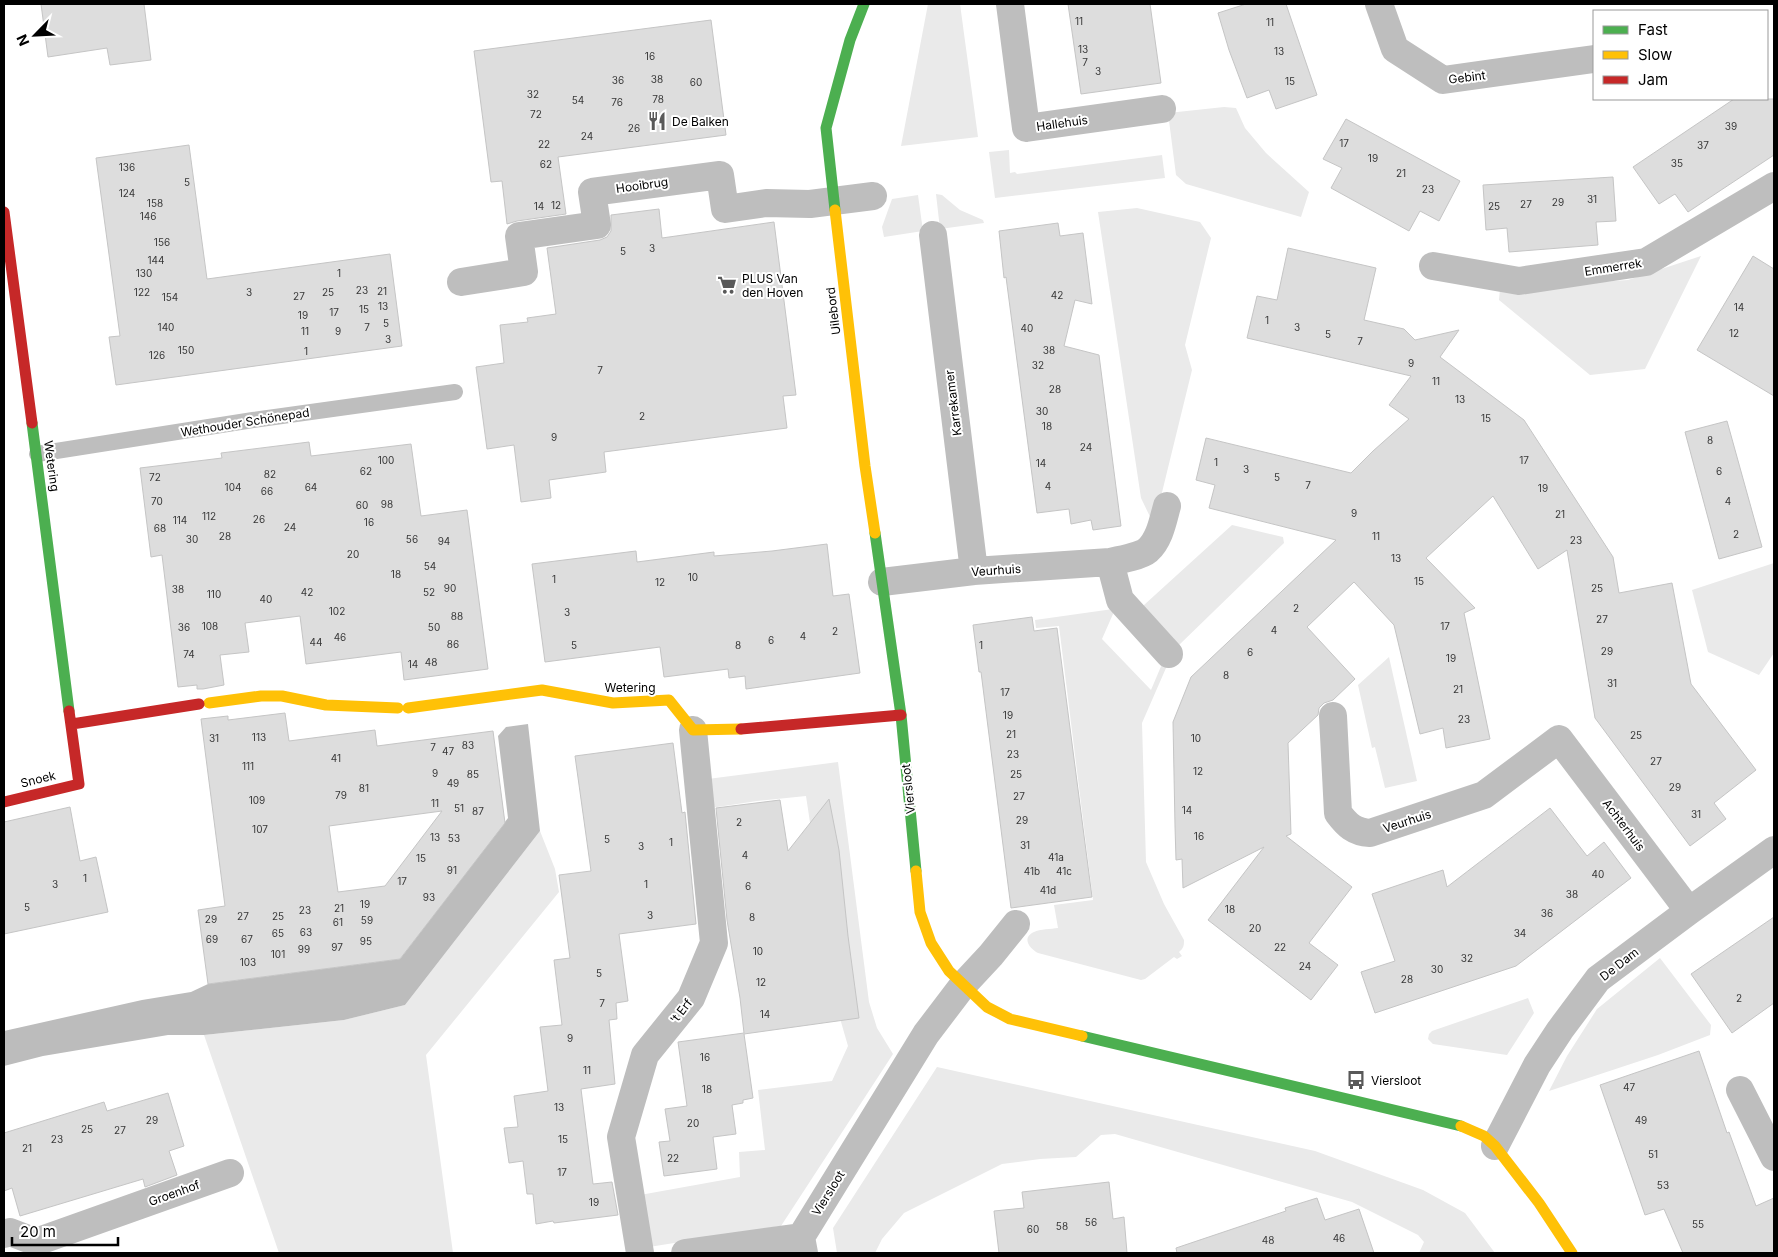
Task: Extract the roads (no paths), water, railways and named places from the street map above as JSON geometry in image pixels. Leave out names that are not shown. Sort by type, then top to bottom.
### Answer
[{"type":"street","name":"Uilebord","points":[[864,4],[850,40],[826,128],[865,466],[882,582]]},
{"type":"street","name":"Hallehuis","points":[[1010,4],[1026,128],[1162,109]]},
{"type":"street","name":"Gebint","points":[[1379,4],[1395,49],[1443,80],[1593,58]]},
{"type":"street","name":"Hooibrug","points":[[461,282],[524,272],[518,236],[597,225],[592,192],[720,175],[725,209],[766,203],[810,204],[873,196]]},
{"type":"street","name":"Emmerrek","points":[[1433,266],[1519,281],[1646,262],[1774,186]]},
{"type":"street","name":"Wetering","points":[[4,212],[79,784]]},
{"type":"street","name":"Karrekamer","points":[[933,235],[974,571]]},
{"type":"street","name":"Veurhuis","points":[[882,582],[974,571],[1110,562],[1148,550],[1160,533],[1167,506]]},
{"type":"street","points":[[1110,562],[1120,600],[1169,654]]},
{"type":"street","name":"Viersloot","points":[[882,582],[901,715],[920,912],[931,943],[949,971],[987,1007],[1010,1019],[1466,1127],[1484,1136],[1495,1146],[1539,1203],[1572,1253]]},
{"type":"street","name":"Wetering","points":[[72,724],[204,703],[268,696],[292,698],[326,705],[403,708],[542,690],[613,703],[669,700],[693,730]]},
{"type":"street","points":[[693,730],[743,729],[901,715]]},
{"type":"street","name":"Veurhuis","points":[[1333,716],[1338,813],[1347,826],[1359,832],[1370,833],[1484,795],[1559,739]]},
{"type":"street","name":"'t Erf","points":[[640,1253],[620,1137],[645,1055],[692,998],[714,943],[693,730]]},
{"type":"street","name":"Achterhuis","points":[[1559,739],[1689,911]]},
{"type":"street","name":"Snoek","points":[[4,802],[79,784]]},
{"type":"street","name":"De Dam","points":[[1495,1146],[1537,1065],[1560,1030],[1598,980],[1774,850]]},
{"type":"street","name":"Viersloot","points":[[802,1245],[926,1034],[964,984],[1016,924]]},
{"type":"street","points":[[1740,1090],[1774,1157]]},
{"type":"street","name":"Groenhof","points":[[4,1234],[10,1232],[38,1248],[230,1173]]},
{"type":"street","points":[[685,1253],[802,1245]]},
{"type":"lane","name":"Wethouder Schönepad","points":[[36,454],[253,420],[455,392]]},
{"type":"place","name":"De Balken","points":[[657,121]]},
{"type":"place","name":"PLUS Van den Hoven","points":[[727,285]]},
{"type":"place","name":"Viersloot","points":[[1356,1080]]}]
